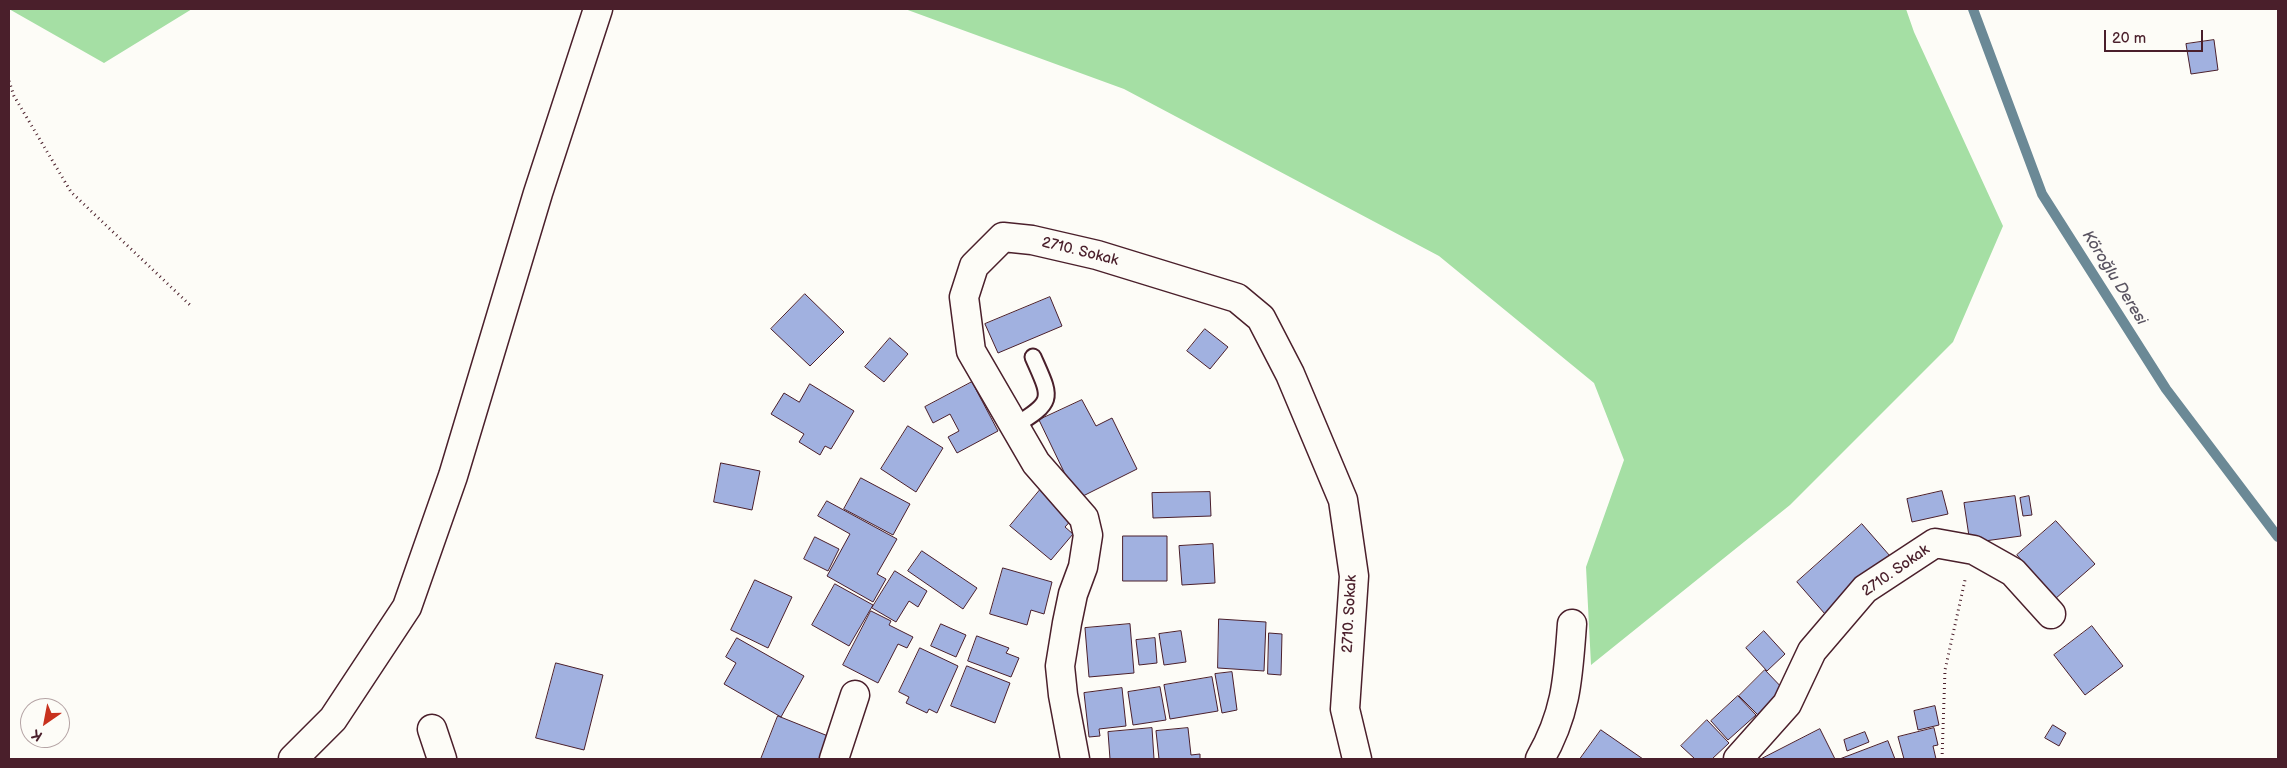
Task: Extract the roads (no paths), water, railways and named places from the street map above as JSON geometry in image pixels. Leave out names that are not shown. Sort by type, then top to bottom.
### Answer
[{"type":"street","points":[[293,759],[333,719],[407,607],[454,476],[538,193],[598,9]]},
{"type":"street","name":"2710. Sokak","points":[[1075,759],[1062,695],[1060,666],[1073,594],[1082,567],[1088,534],[1084,518],[1036,463],[972,351],[964,297],[974,266],[1003,236],[1032,240],[1096,255],[1237,298],[1261,318],[1290,374],[1343,500],[1354,576],[1345,709],[1356,759]]},
{"type":"street","name":"2710. Sokak","points":[[1738,759],[1787,704],[1812,651],[1865,589],[1935,543],[1974,550],[2012,572],[2051,614]]},
{"type":"street","points":[[1540,759],[1562,715],[1568,677],[1572,624]]},
{"type":"street","points":[[834,759],[855,694]]},
{"type":"street","points":[[432,729],[442,759]]},
{"type":"lane","points":[[1014,426],[1034,414],[1046,402],[1048,392],[1033,357]]},
{"type":"waterway","name":"Köroğlu Deresi","points":[[1973,9],[2042,194],[2166,389],[2278,537]]}]
